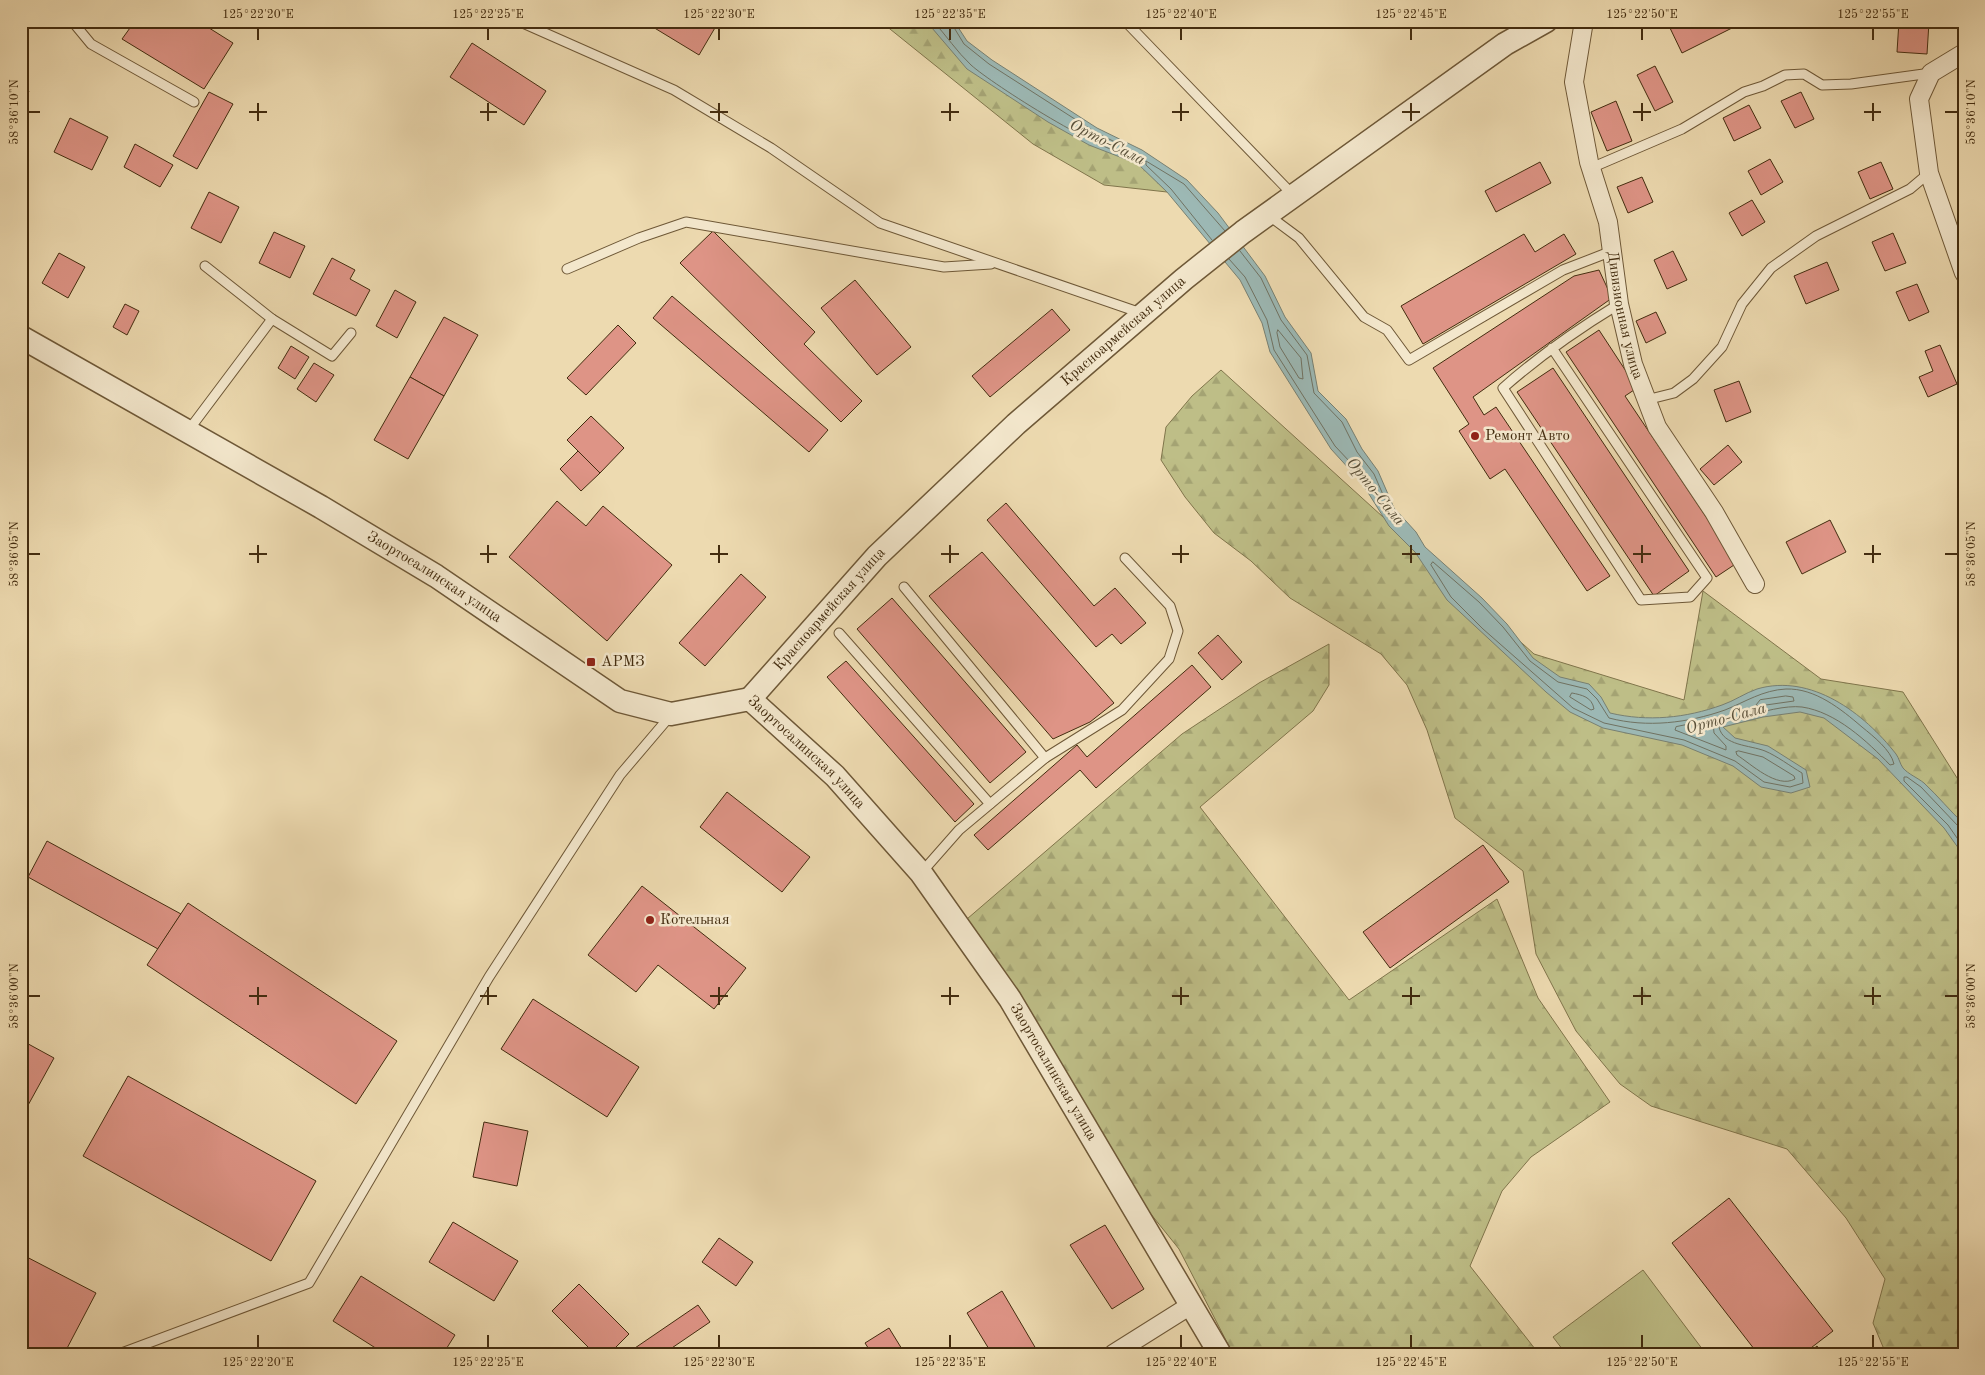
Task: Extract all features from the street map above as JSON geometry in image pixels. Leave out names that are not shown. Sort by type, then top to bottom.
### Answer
[{"type":"street","name":"Красноармейская улица","points":[[750,699],[877,556],[1016,424],[1143,314],[1243,232],[1505,44],[1546,21]]},
{"type":"street","name":"Дивизионная улица","points":[[1584,21],[1574,82],[1591,168],[1608,222],[1619,304],[1633,364],[1657,427],[1714,512],[1755,584]]},
{"type":"street","points":[[1964,53],[1931,73],[1918,99],[1929,173],[1964,273]]},
{"type":"street","name":"Заортосалинская улица","points":[[21,337],[188,431],[436,576],[620,701],[672,714],[750,699],[835,776],[921,873],[1010,998],[1220,1354]]},
{"type":"street","points":[[1113,1354],[1191,1305]]},
{"type":"lane","points":[[72,21],[91,44],[194,102]]},
{"type":"lane","points":[[518,21],[674,90],[771,148],[880,223],[1143,314]]},
{"type":"lane","points":[[1125,21],[1294,197]]},
{"type":"lane","points":[[1591,168],[1682,129],[1744,92],[1763,86],[1785,75],[1804,74],[1822,85],[1851,84],[1931,73]]},
{"type":"lane","points":[[1646,400],[1674,393],[1693,379],[1722,347],[1742,304],[1770,268],[1816,236],[1910,189],[1929,173]]},
{"type":"lane","points":[[1268,214],[1299,238],[1364,317],[1387,330],[1409,360],[1563,270],[1612,251]]},
{"type":"lane","points":[[567,269],[639,238],[686,222],[944,267],[996,264]]},
{"type":"lane","points":[[205,266],[272,319],[332,356],[351,333]]},
{"type":"lane","points":[[1552,348],[1707,578],[1690,597],[1641,600],[1503,388],[1552,348],[1619,304]]},
{"type":"lane","points":[[188,431],[272,319]]},
{"type":"lane","points":[[921,873],[959,830],[1044,758],[1122,710],[1169,659],[1178,631],[1170,606],[1125,558]]},
{"type":"lane","points":[[904,587],[1044,758]]},
{"type":"lane","points":[[839,633],[990,804]]},
{"type":"lane","points":[[119,1354],[309,1283],[490,976],[620,775],[672,714]]},
{"type":"green space","points":[[880,21],[926,21],[941,37],[1138,163],[1167,192],[1104,185],[1033,144]]},
{"type":"green space","points":[[1221,370],[1534,654],[1684,700],[1703,591],[1821,679],[1903,692],[1964,789],[1964,1354],[1886,1354],[1873,1323],[1885,1279],[1846,1218],[1787,1149],[1651,1106],[1620,1084],[1576,1031],[1536,954],[1523,871],[1455,818],[1427,730],[1407,685],[1381,654],[1290,598],[1251,561],[1214,533],[1185,497],[1161,460],[1166,427],[1192,396]]},
{"type":"green space","points":[[1329,644],[1329,685],[1313,711],[1200,807],[1349,1000],[1497,899],[1538,998],[1610,1102],[1531,1157],[1502,1191],[1470,1266],[1539,1354],[1233,1354],[1179,1249],[1105,1157],[960,925],[1182,734],[1259,683]]},
{"type":"green space","points":[[1643,1270],[1706,1354],[1566,1354],[1553,1337]]},
{"type":"water","name":"Орто-Сала","points":[[926,21],[954,21],[967,41],[992,60],[1097,128],[1142,150],[1187,180],[1218,213],[1265,276],[1285,317],[1311,353],[1318,391],[1346,419],[1362,449],[1378,471],[1394,508],[1416,532],[1425,547],[1482,598],[1507,624],[1533,658],[1560,677],[1589,684],[1601,697],[1610,713],[1624,716],[1653,718],[1681,716],[1726,703],[1757,689],[1777,686],[1797,687],[1835,700],[1868,724],[1896,754],[1903,768],[1924,783],[1964,824],[1964,856],[1944,828],[1878,759],[1824,718],[1800,712],[1763,717],[1723,727],[1735,738],[1768,746],[1806,770],[1810,787],[1791,793],[1761,787],[1733,766],[1682,745],[1603,728],[1570,712],[1447,600],[1415,552],[1389,526],[1362,483],[1331,449],[1270,352],[1262,323],[1240,280],[1167,192],[1138,164],[1089,145],[1048,122],[967,69]]},
{"type":"building","points":[[135,21],[198,21],[233,43],[204,89],[122,39]]},
{"type":"building","points":[[643,21],[719,21],[699,55]]},
{"type":"building","points":[[1683,21],[1746,21],[1682,53],[1670,28]]},
{"type":"building","points":[[1899,21],[1929,22],[1927,54],[1897,52]]},
{"type":"building","points":[[472,43],[546,91],[524,125],[450,77]]},
{"type":"building","points":[[1655,66],[1673,102],[1655,111],[1637,75]]},
{"type":"building","points":[[21,87],[29,91],[21,107]]},
{"type":"building","points":[[209,92],[233,104],[197,169],[173,156]]},
{"type":"building","points":[[1801,92],[1814,119],[1795,128],[1781,101]]},
{"type":"building","points":[[1616,101],[1632,141],[1607,151],[1591,112]]},
{"type":"building","points":[[1749,105],[1761,128],[1734,141],[1723,118]]},
{"type":"building","points":[[70,118],[108,137],[92,170],[54,152]]},
{"type":"building","points":[[135,144],[173,165],[160,187],[124,167]]},
{"type":"building","points":[[1770,159],[1783,182],[1761,195],[1748,171]]},
{"type":"building","points":[[1540,162],[1551,183],[1496,212],[1485,191]]},
{"type":"building","points":[[1881,162],[1893,189],[1870,199],[1858,172]]},
{"type":"building","points":[[1642,177],[1653,202],[1628,213],[1617,187]]},
{"type":"building","points":[[209,192],[239,207],[221,243],[191,228]]},
{"type":"building","points":[[1752,200],[1765,222],[1742,236],[1729,213]]},
{"type":"building","points":[[713,231],[815,332],[804,344],[862,401],[841,422],[680,263]]},
{"type":"building","points":[[274,232],[305,246],[290,278],[259,263]]},
{"type":"building","points":[[1893,233],[1906,263],[1885,271],[1872,242]]},
{"type":"building","points":[[1524,234],[1535,252],[1564,234],[1576,254],[1423,344],[1401,306]]},
{"type":"building","points":[[1673,251],[1687,280],[1667,289],[1654,260]]},
{"type":"building","points":[[59,253],[85,267],[68,298],[42,283]]},
{"type":"building","points":[[332,258],[355,270],[350,279],[370,290],[356,316],[313,294]]},
{"type":"building","points":[[1827,262],[1839,290],[1806,304],[1794,276]]},
{"type":"building","points":[[1599,270],[1612,298],[1473,397],[1484,415],[1496,407],[1610,576],[1587,591],[1505,469],[1490,479],[1459,431],[1469,424],[1433,368],[1574,276]]},
{"type":"building","points":[[855,280],[911,347],[877,375],[821,308]]},
{"type":"building","points":[[1917,284],[1929,312],[1909,321],[1896,292]]},
{"type":"building","points":[[395,290],[416,302],[397,338],[376,326]]},
{"type":"building","points":[[672,296],[828,430],[809,452],[653,318]]},
{"type":"building","points":[[125,304],[139,311],[127,335],[113,327]]},
{"type":"building","points":[[1052,309],[1070,330],[990,397],[972,376]]},
{"type":"building","points":[[1656,312],[1666,333],[1646,343],[1636,321]]},
{"type":"building","points":[[444,317],[478,335],[444,396],[410,377]]},
{"type":"building","points":[[618,325],[636,343],[586,395],[567,378]]},
{"type":"building","points":[[1599,330],[1637,388],[1625,396],[1737,563],[1716,577],[1566,352]]},
{"type":"building","points":[[1940,345],[1957,384],[1928,397],[1919,377],[1933,371],[1925,351]]},
{"type":"building","points":[[291,346],[309,357],[295,379],[278,368]]},
{"type":"building","points":[[314,363],[334,375],[316,402],[297,389]]},
{"type":"building","points":[[1553,368],[1689,571],[1654,596],[1517,392]]},
{"type":"building","points":[[410,377],[444,396],[408,459],[374,440]]},
{"type":"building","points":[[1739,381],[1751,412],[1726,422],[1714,390]]},
{"type":"building","points":[[591,416],[624,448],[600,473],[567,440]]},
{"type":"building","points":[[1728,445],[1742,462],[1714,485],[1700,469]]},
{"type":"building","points":[[578,451],[600,473],[581,491],[560,469]]},
{"type":"building","points":[[557,501],[586,526],[603,506],[672,565],[607,641],[509,557]]},
{"type":"building","points":[[1006,503],[1094,606],[1115,588],[1146,623],[1121,644],[1112,634],[1096,647],[987,520]]},
{"type":"building","points":[[1830,520],[1846,552],[1802,574],[1786,542]]},
{"type":"building","points":[[982,552],[1114,703],[1090,722],[1053,739],[929,596]]},
{"type":"building","points":[[741,574],[766,597],[705,666],[679,643]]},
{"type":"building","points":[[892,598],[1026,752],[990,783],[857,629]]},
{"type":"building","points":[[1218,635],[1242,662],[1222,680],[1198,653]]},
{"type":"building","points":[[846,661],[974,804],[955,822],[827,677]]},
{"type":"building","points":[[1192,665],[1211,687],[1096,788],[1080,770],[988,850],[974,835],[1077,745],[1087,757]]},
{"type":"building","points":[[727,792],[810,857],[782,892],[700,827]]},
{"type":"building","points":[[47,841],[181,914],[158,949],[28,877]]},
{"type":"building","points":[[1483,845],[1509,882],[1390,968],[1363,932]]},
{"type":"building","name":"Котельная","points":[[642,886],[746,968],[714,1009],[658,965],[636,992],[588,955]]},
{"type":"building","points":[[188,903],[397,1041],[356,1104],[147,965]]},
{"type":"building","points":[[533,999],[639,1067],[607,1117],[501,1049]]},
{"type":"building","points":[[21,1040],[54,1058],[21,1118]]},
{"type":"building","points":[[128,1076],[316,1181],[271,1261],[83,1156]]},
{"type":"building","points":[[484,1122],[528,1131],[517,1186],[473,1177]]},
{"type":"building","points":[[1729,1198],[1833,1331],[1803,1354],[1758,1354],[1672,1243]]},
{"type":"building","points":[[453,1222],[518,1261],[494,1301],[429,1262]]},
{"type":"building","points":[[1105,1225],[1144,1289],[1112,1309],[1070,1245]]},
{"type":"building","points":[[719,1238],[753,1262],[736,1286],[702,1262]]},
{"type":"building","points":[[21,1254],[96,1293],[64,1354],[41,1354],[21,1343]]},
{"type":"building","points":[[361,1276],[455,1335],[443,1354],[385,1354],[333,1321]]},
{"type":"building","points":[[579,1284],[629,1334],[609,1354],[595,1354],[552,1311]]},
{"type":"building","points":[[1002,1291],[1039,1354],[992,1354],[967,1313]]},
{"type":"building","points":[[698,1305],[710,1322],[663,1354],[634,1354],[632,1350]]},
{"type":"building","points":[[889,1328],[905,1354],[872,1354],[865,1343]]},
{"type":"building","points":[[1817,1346],[1823,1354],[1807,1354]]},
{"type":"place","name":"Ремонт Авто","points":[[1475,436]]},
{"type":"place","name":"АРМЗ","points":[[591,662]]},
{"type":"place","name":"Котельная","points":[[650,920]]}]
